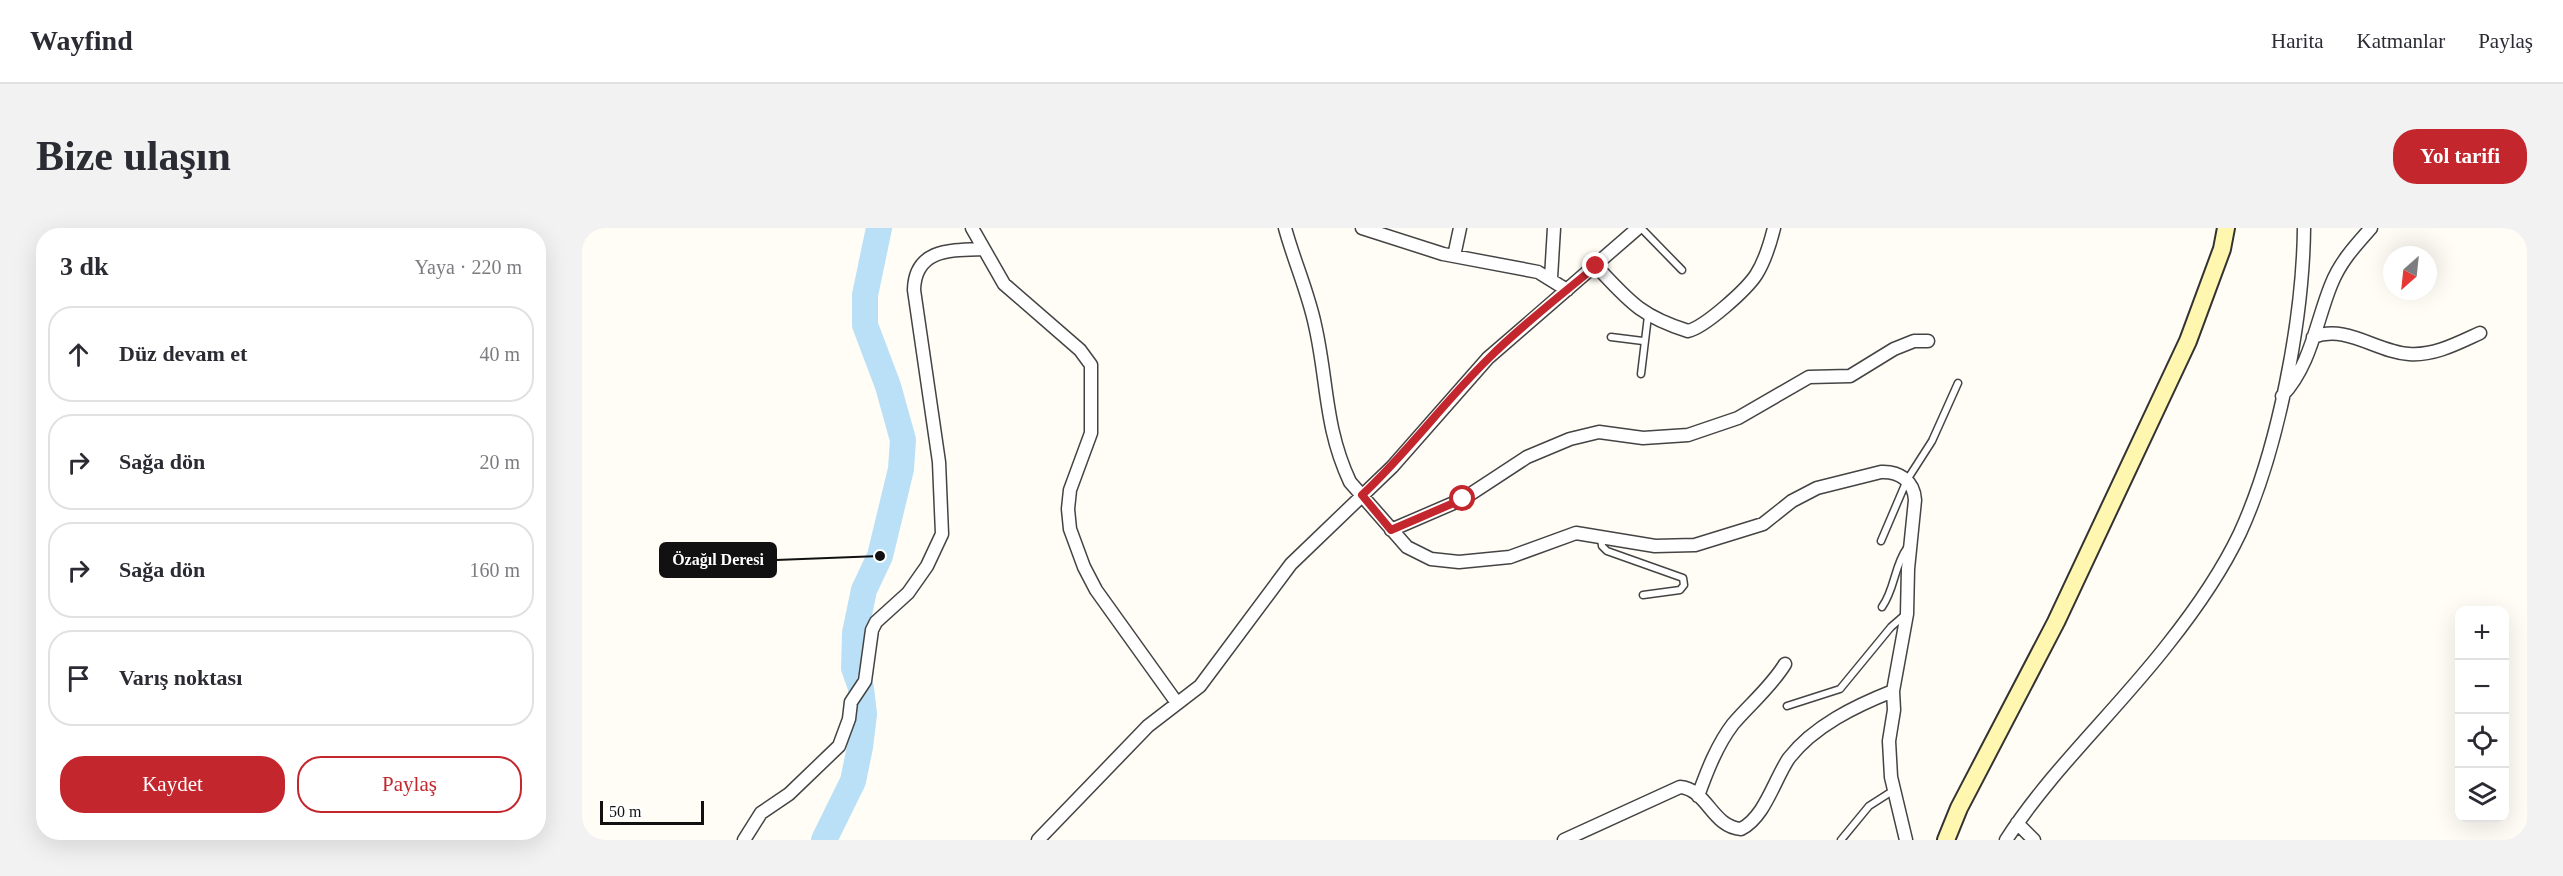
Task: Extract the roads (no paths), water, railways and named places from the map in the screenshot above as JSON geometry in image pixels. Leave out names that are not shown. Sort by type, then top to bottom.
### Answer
[{"type":"street","points":[[972,228],[1004,284],[1080,350],[1091,365],[1091,433],[1070,490],[1068,509],[1070,530],[1084,567],[1096,590],[1177,703]]},
{"type":"street","points":[[1285,228],[1316,328],[1332,430],[1346,471],[1362,495],[1391,530],[1407,547],[1421,556],[1459,562],[1510,557],[1576,533],[1655,546],[1695,545],[1763,524],[1792,501],[1817,488],[1881,472],[1891,472],[1907,480],[1912,486],[1915,500],[1910,544],[1907,614],[1893,691],[1889,760],[1906,840]]},
{"type":"street","points":[[1362,228],[1454,256],[1538,272],[1567,290]]},
{"type":"street","points":[[1454,256],[1460,228]]},
{"type":"street","points":[[1551,278],[1554,228]]},
{"type":"street","points":[[1038,840],[1148,726],[1200,686],[1291,564],[1392,467],[1488,358],[1639,228]]},
{"type":"street","points":[[1596,266],[1635,306],[1648,316],[1688,331],[1708,322],[1756,275],[1774,228]]},
{"type":"street","points":[[1946,840],[1959,808],[2056,622],[2188,341],[2222,249],[2226,228]]},
{"type":"street","points":[[2006,840],[2036,797],[2168,644],[2208,588],[2239,535],[2248,514],[2282,397],[2296,319],[2304,228]]},
{"type":"street","points":[[2282,397],[2305,362],[2338,268],[2352,247],[2371,228]]},
{"type":"street","points":[[744,840],[760,813],[789,794],[839,746],[849,719],[851,702],[865,681],[872,630],[876,622],[908,593],[939,544],[943,528],[939,462],[914,277],[920,265],[932,256],[952,250],[982,249]]},
{"type":"street","points":[[2313,337],[2332,332],[2391,350],[2419,354],[2456,344],[2480,333]]},
{"type":"street","points":[[1391,530],[1463,499],[1527,458],[1570,439],[1599,432],[1643,438],[1688,435],[1738,418],[1809,377],[1850,375],[1894,349],[1914,341],[1928,341]]},
{"type":"street","points":[[1698,796],[1714,758],[1732,725],[1772,682],[1785,664]]},
{"type":"street","points":[[1564,840],[1680,787],[1689,788],[1726,826],[1740,829],[1755,820],[1780,773],[1796,750],[1844,714],[1893,691]]},
{"type":"street","points":[[2017,823],[2034,840]]},
{"type":"lane","points":[[1639,228],[1682,270]]},
{"type":"lane","points":[[1641,374],[1643,341],[1648,316]]},
{"type":"lane","points":[[1611,337],[1643,341]]},
{"type":"lane","points":[[1881,541],[1907,480],[1932,441],[1958,383]]},
{"type":"lane","points":[[1601,536],[1602,546],[1607,551],[1683,578],[1684,585],[1680,590],[1643,595]]},
{"type":"lane","points":[[1882,607],[1888,598],[1896,567],[1910,544]]},
{"type":"lane","points":[[1787,706],[1840,689],[1891,627],[1907,614]]},
{"type":"lane","points":[[1841,840],[1869,806],[1894,790]]},
{"type":"waterway","points":[[824,840],[853,781],[864,714],[861,688],[854,668],[855,633],[864,590],[880,556],[901,469],[903,440],[888,386],[865,325],[865,295],[879,228]]},
{"type":"place","name":"Özağıl Deresi","points":[[880,556]]}]
